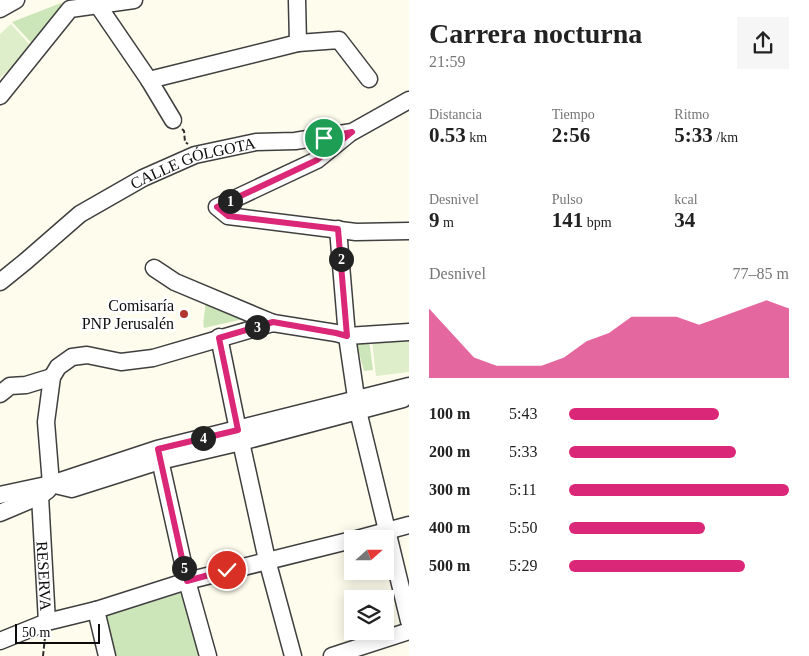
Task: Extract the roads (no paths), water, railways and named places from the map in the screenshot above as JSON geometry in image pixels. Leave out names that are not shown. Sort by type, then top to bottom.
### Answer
[{"type":"street","points":[[0,9],[16,0]]},
{"type":"street","points":[[0,96],[70,5],[134,0]]},
{"type":"street","points":[[297,0],[298,43]]},
{"type":"street","points":[[98,2],[173,120]]},
{"type":"street","points":[[149,80],[298,43],[339,40],[369,79]]},
{"type":"street","name":"CALLE GÓLGOTA","points":[[0,282],[26,262],[80,214],[143,178],[194,155],[256,142],[295,142],[352,132],[409,100]]},
{"type":"street","points":[[352,132],[317,160],[217,207],[228,216],[356,232],[409,231]]},
{"type":"street","points":[[338,229],[347,336],[357,405],[388,530]]},
{"type":"street","points":[[154,268],[175,282],[273,322],[347,336],[409,332]]},
{"type":"street","points":[[0,394],[10,386],[26,386],[52,377],[58,367],[72,357],[87,355],[121,362],[153,358],[273,322]]},
{"type":"street","points":[[219,338],[267,560],[293,656]]},
{"type":"street","name":"RESERVA","points":[[47,622],[46,422],[52,377]]},
{"type":"street","points":[[0,495],[72,489],[159,455],[357,405],[409,386]]},
{"type":"street","points":[[357,405],[409,397]]},
{"type":"street","points":[[159,455],[187,581],[208,656]]},
{"type":"street","points":[[0,513],[46,490]]},
{"type":"street","points":[[392,530],[409,525]]},
{"type":"street","points":[[0,642],[47,622],[96,610],[187,581],[344,542]]},
{"type":"street","points":[[394,560],[409,622]]},
{"type":"street","points":[[96,610],[107,656]]},
{"type":"street","points":[[332,656],[409,631]]},
{"type":"place","name":"Comisaría PNP Jerusalén","points":[[184,314]]}]
